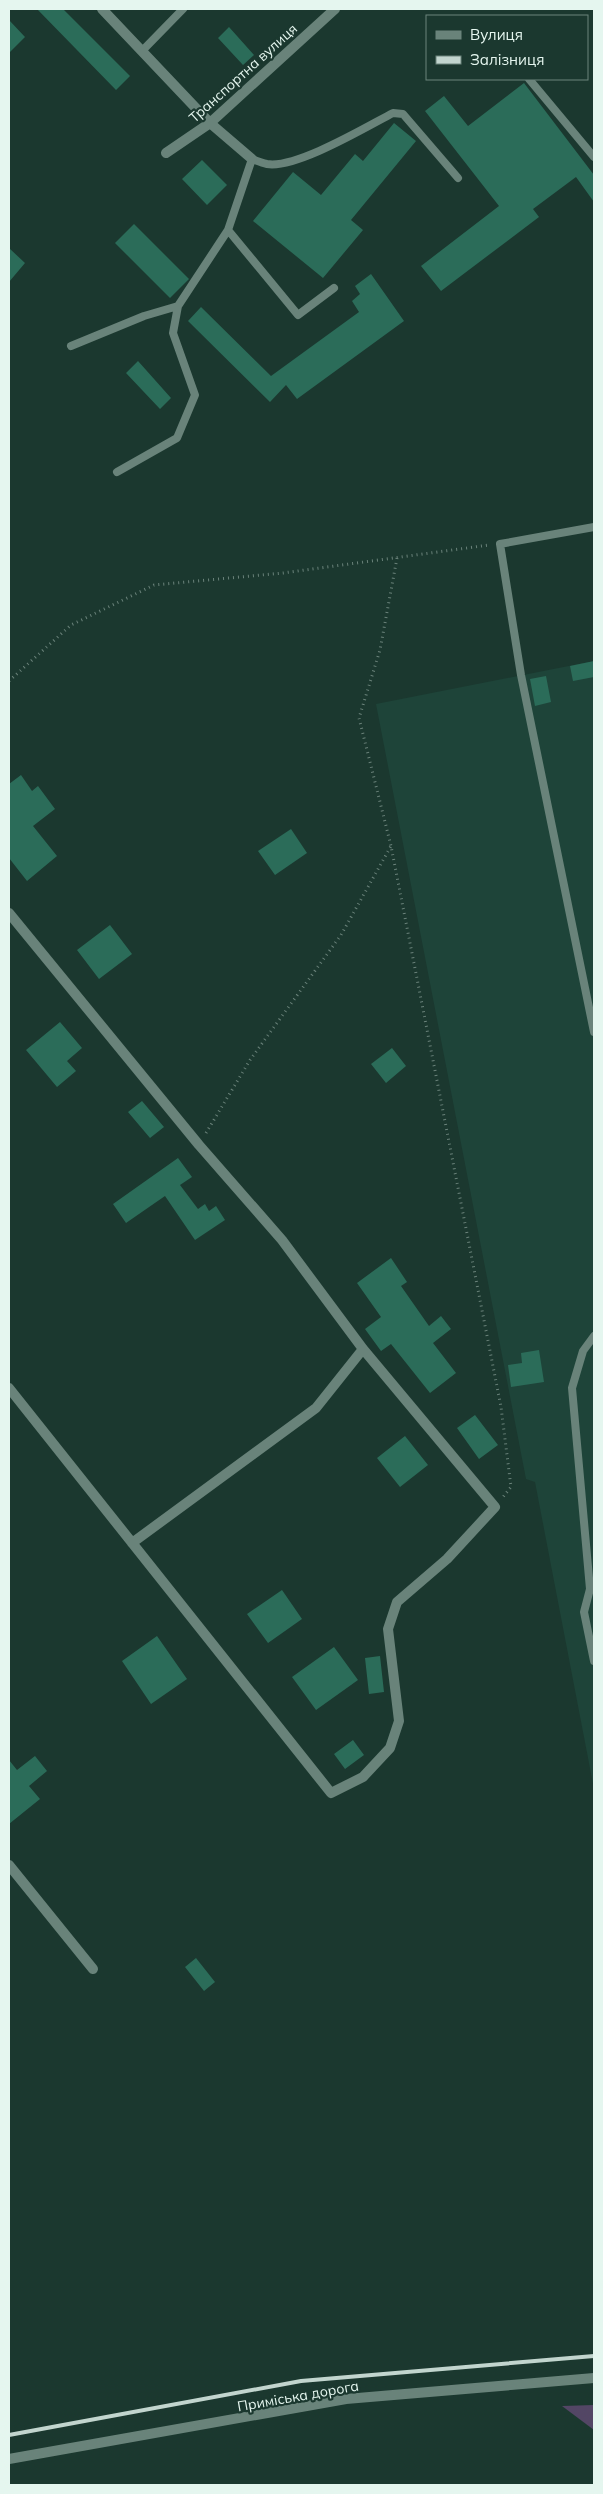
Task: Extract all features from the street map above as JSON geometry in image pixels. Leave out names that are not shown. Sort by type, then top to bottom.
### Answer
[{"type":"street","points":[[102,9],[210,123],[252,159]]},
{"type":"street","name":"Транспортна вулиця","points":[[166,153],[210,123],[335,9]]},
{"type":"street","points":[[9,914],[199,1145],[282,1240],[363,1348],[495,1507],[447,1559],[397,1602],[388,1629],[399,1721],[390,1748],[363,1777],[331,1793],[9,1388]]},
{"type":"street","points":[[132,1543],[316,1408],[363,1348]]},
{"type":"street","points":[[9,1865],[93,1969]]},
{"type":"street","name":"Приміська дорога","points":[[9,2460],[346,2399],[594,2378]]},
{"type":"lane","points":[[142,51],[183,9]]},
{"type":"lane","points":[[530,80],[594,157]]},
{"type":"lane","points":[[117,472],[176,438],[196,395],[173,333],[178,306],[228,230],[252,159],[268,164],[286,163],[326,147],[393,113],[404,114],[458,178]]},
{"type":"lane","points":[[228,230],[298,315],[334,288]]},
{"type":"lane","points":[[71,346],[144,316],[178,306]]},
{"type":"lane","points":[[594,536],[593,527],[500,544],[521,675],[594,1032]]},
{"type":"lane","points":[[594,1336],[583,1351],[572,1388],[590,1589],[584,1612],[594,1661]]},
{"type":"path","points":[[9,681],[71,624],[154,585],[283,573],[500,544]]},
{"type":"path","points":[[397,558],[380,650],[359,718],[391,846],[500,1407],[511,1487],[495,1507]]},
{"type":"path","points":[[199,1145],[250,1060],[340,935],[391,846]]},
{"type":"shaded area","points":[[594,661],[594,1789],[535,1482],[526,1479],[376,704]]},
{"type":"shaded area","points":[[594,2405],[594,2430],[562,2406]]},
{"type":"building","points":[[37,9],[63,9],[130,76],[116,90]]},
{"type":"building","points":[[9,20],[25,37],[9,53]]},
{"type":"building","points":[[229,27],[254,55],[243,65],[218,38]]},
{"type":"building","points":[[524,83],[594,175],[594,202],[576,177],[533,209],[539,217],[441,291],[421,266],[499,206],[425,111],[444,96],[468,126]]},
{"type":"building","points":[[394,123],[416,141],[351,220],[363,230],[323,278],[253,221],[293,172],[321,195],[355,154],[363,161]]},
{"type":"building","points":[[202,160],[227,185],[207,205],[182,179]]},
{"type":"building","points":[[134,224],[189,279],[170,298],[115,243]]},
{"type":"building","points":[[9,248],[25,263],[9,282]]},
{"type":"building","points":[[371,274],[404,321],[297,399],[286,385],[270,402],[188,321],[201,307],[271,376],[359,312],[352,301],[360,294],[355,286]]},
{"type":"building","points":[[138,361],[171,398],[160,409],[126,373]]},
{"type":"building","points":[[594,661],[594,677],[573,681],[570,666]]},
{"type":"building","points":[[546,676],[551,702],[535,706],[530,679]]},
{"type":"building","points":[[21,775],[32,791],[38,786],[55,809],[33,826],[57,856],[27,881],[9,858],[9,784]]},
{"type":"building","points":[[291,829],[307,853],[275,875],[258,851]]},
{"type":"building","points":[[110,925],[132,954],[99,979],[77,950]]},
{"type":"building","points":[[60,1022],[82,1048],[67,1061],[76,1071],[57,1087],[26,1050]]},
{"type":"building","points":[[392,1048],[406,1066],[386,1083],[371,1064]]},
{"type":"building","points":[[142,1101],[164,1127],[150,1138],[128,1112]]},
{"type":"building","points":[[178,1158],[192,1177],[180,1185],[198,1209],[205,1204],[209,1211],[216,1206],[225,1220],[195,1240],[165,1196],[126,1223],[113,1204]]},
{"type":"building","points":[[391,1258],[407,1282],[401,1286],[429,1326],[441,1316],[451,1329],[433,1343],[456,1373],[430,1393],[391,1344],[381,1351],[365,1329],[381,1317],[357,1283]]},
{"type":"building","points":[[539,1350],[544,1382],[511,1387],[508,1365],[522,1363],[521,1353]]},
{"type":"building","points":[[475,1415],[498,1445],[479,1459],[457,1428]]},
{"type":"building","points":[[405,1436],[428,1465],[400,1487],[377,1458]]},
{"type":"building","points":[[282,1590],[302,1619],[268,1643],[247,1614]]},
{"type":"building","points":[[157,1636],[187,1679],[151,1704],[122,1661]]},
{"type":"building","points":[[334,1647],[358,1680],[316,1710],[292,1677]]},
{"type":"building","points":[[380,1656],[384,1692],[369,1694],[365,1658]]},
{"type":"building","points":[[353,1740],[364,1755],[345,1769],[334,1754]]},
{"type":"building","points":[[35,1756],[47,1771],[29,1786],[40,1799],[9,1824],[9,1760],[17,1770]]},
{"type":"building","points":[[196,1958],[215,1982],[204,1991],[185,1967]]},
{"type":"railway","points":[[9,2435],[301,2381],[594,2356]]}]
